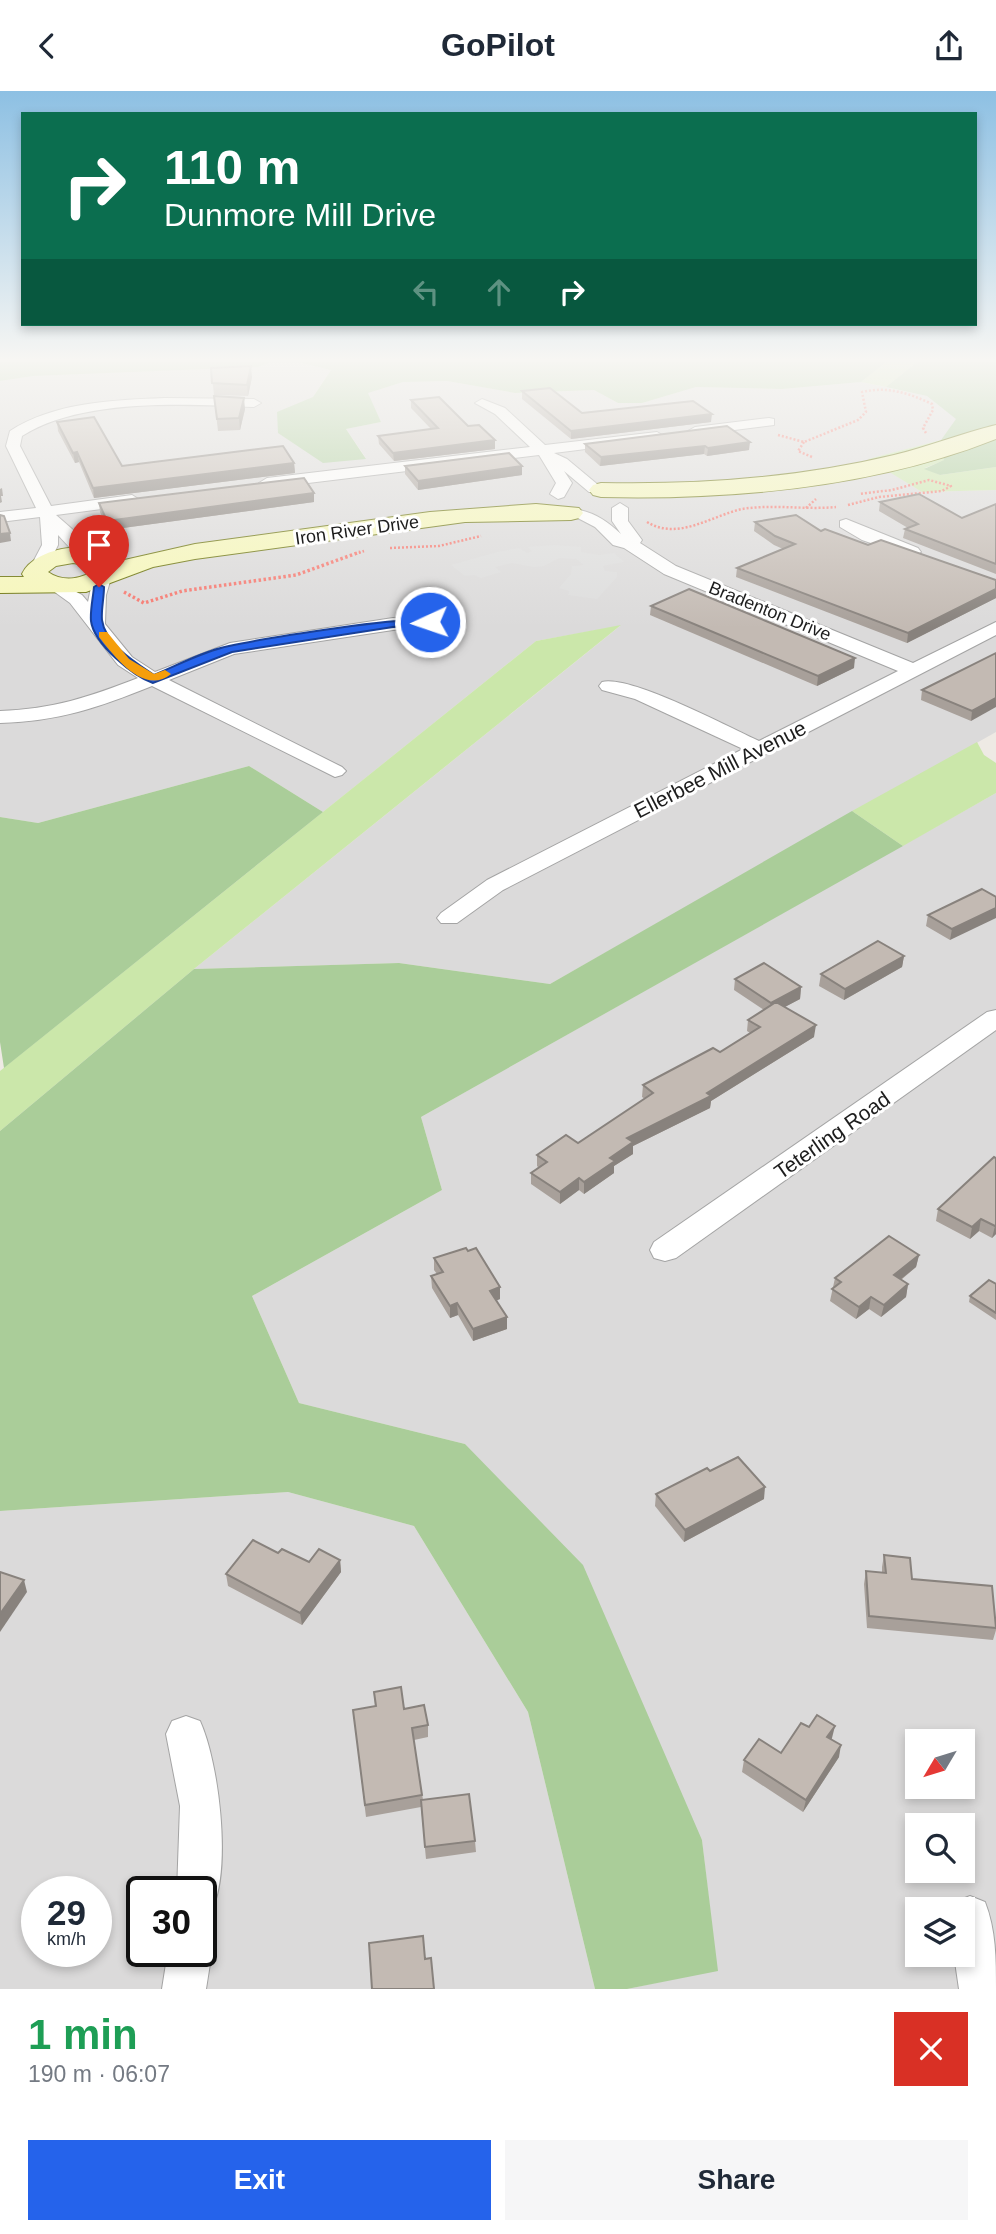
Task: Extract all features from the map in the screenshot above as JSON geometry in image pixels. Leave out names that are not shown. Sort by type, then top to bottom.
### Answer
[{"type":"street","points":[[15,451],[48,515],[76,547],[103,571],[97,595],[96,622]]},
{"type":"street","points":[[244,486],[526,451]]},
{"type":"street","points":[[541,451],[552,460],[562,462],[598,489],[621,499],[627,512]]},
{"type":"street","points":[[566,505],[578,489],[700,489],[879,465],[937,451]]},
{"type":"street","points":[[552,460],[551,464],[564,483],[566,505]]},
{"type":"street","points":[[566,505],[607,513],[627,512],[700,489]]},
{"type":"street","points":[[0,517],[48,515],[149,498]]},
{"type":"street","name":"Iron River Drive","points":[[46,575],[75,585],[103,571],[216,549],[497,511],[566,505]]},
{"type":"street","name":"Bradenton Drive","points":[[566,505],[601,524],[619,541],[630,544],[670,570],[913,670]]},
{"type":"street","points":[[627,512],[620,521],[634,540],[630,544]]},
{"type":"street","points":[[46,575],[50,545],[48,515]]},
{"type":"street","points":[[846,524],[867,536],[933,560]]},
{"type":"street","points":[[0,574],[46,575],[76,599],[96,622],[112,648],[125,661],[153,679],[335,771]]},
{"type":"street","points":[[0,585],[46,575]]},
{"type":"street","points":[[0,717],[66,711],[218,652],[404,622],[446,621]]},
{"type":"street","name":"Ellerbee Mill Avenue","points":[[449,918],[495,885],[996,628]]},
{"type":"street","points":[[609,686],[642,695],[759,749]]},
{"type":"street","name":"Teterling Road","points":[[666,1250],[996,1018]]},
{"type":"street","points":[[186,1734],[200,1807],[198,1876]]},
{"type":"street","points":[[975,1950],[981,1989]]},
{"type":"street","points":[[184,1989],[187,1967]]},
{"type":"path","points":[[799,451],[821,457]]},
{"type":"path","points":[[627,512],[655,528],[671,530],[739,510],[831,508],[878,497],[943,491],[951,486],[943,481],[924,479],[887,491],[849,495]]},
{"type":"path","points":[[806,508],[810,502],[824,497]]},
{"type":"path","points":[[385,548],[439,547],[486,535]]},
{"type":"path","points":[[103,571],[144,603],[182,591],[289,576],[369,550]]},
{"type":"shaded area","points":[[0,451],[360,451],[366,458],[361,451],[901,451],[869,459],[922,492],[996,490],[996,732],[550,984],[399,963],[194,969],[620,626],[536,641],[323,812],[249,766],[38,823],[0,817]]},
{"type":"shaded area","points":[[528,547],[581,547],[581,552],[599,555],[614,553],[624,562],[603,566],[605,571],[617,572],[617,577],[597,599],[568,595],[569,591],[559,588],[571,574],[572,566],[584,565],[576,559],[559,558],[544,566],[534,567],[512,563],[495,567],[501,572],[481,578],[474,575],[465,576],[451,565],[497,552],[519,548],[527,553],[532,551]]},
{"type":"shaded area","points":[[996,793],[996,1989],[627,1989],[717,1970],[702,1840],[465,1444],[299,1403],[252,1296],[442,1190],[421,1117]]},
{"type":"shaded area","points":[[288,1492],[414,1526],[528,1712],[595,1989],[0,1989],[0,1511]]},
{"type":"green space","points":[[304,451],[360,451],[366,459],[323,463]]},
{"type":"green space","points":[[900,451],[943,451],[945,460],[925,468],[940,475],[996,467],[996,490],[922,492],[868,459]]},
{"type":"green space","points":[[943,451],[996,451],[996,467],[940,475],[924,469],[944,460]]},
{"type":"green space","points":[[621,625],[194,969],[0,1131],[0,1071],[536,641]]},
{"type":"green space","points":[[977,742],[984,755],[996,763],[996,793],[903,846],[852,811]]},
{"type":"green space","points":[[249,766],[323,812],[4,1068],[0,1042],[0,817],[38,823]]},
{"type":"green space","points":[[852,811],[903,846],[421,1117],[442,1190],[252,1296],[299,1403],[465,1444],[583,1565],[702,1840],[718,1971],[627,1989],[595,1989],[528,1712],[414,1526],[288,1492],[0,1511],[0,1131],[194,969],[399,963],[550,984]]},
{"type":"building","points":[[72,451],[113,451],[122,466],[246,451],[286,451],[294,463],[93,488],[77,452]]},
{"type":"building","points":[[593,451],[662,451],[601,457]]},
{"type":"building","points":[[509,453],[522,466],[418,481],[405,466]]},
{"type":"building","points":[[304,478],[314,493],[107,521],[99,503]]},
{"type":"building","points":[[919,494],[962,518],[996,504],[996,564],[905,529],[918,524],[880,502]]},
{"type":"building","points":[[0,515],[4,516],[10,533],[0,534]]},
{"type":"building","points":[[796,515],[821,531],[825,529],[868,545],[881,540],[996,580],[996,589],[908,633],[737,568],[795,544],[775,536],[755,522]]},
{"type":"building","points":[[689,589],[855,658],[818,676],[651,606]]},
{"type":"building","points":[[996,653],[996,698],[972,711],[922,690]]},
{"type":"building","points":[[982,889],[996,897],[996,908],[952,929],[928,915]]},
{"type":"building","points":[[878,941],[904,956],[845,989],[821,974]]},
{"type":"building","points":[[764,963],[801,987],[771,1003],[735,979]]},
{"type":"building","points":[[776,1002],[816,1025],[707,1093],[711,1096],[627,1138],[633,1142],[610,1158],[615,1161],[584,1182],[579,1178],[560,1192],[531,1173],[547,1162],[537,1155],[566,1135],[578,1143],[653,1093],[643,1085],[713,1048],[720,1052],[760,1027],[748,1020]]},
{"type":"building","points":[[994,1157],[995,1226],[981,1219],[972,1227],[938,1209]]},
{"type":"building","points":[[889,1236],[919,1255],[894,1275],[908,1284],[884,1305],[871,1297],[859,1307],[832,1289],[841,1282],[835,1278]]},
{"type":"building","points":[[466,1248],[468,1251],[476,1248],[500,1287],[490,1291],[507,1317],[473,1329],[457,1303],[450,1306],[431,1276],[443,1272],[434,1258]]},
{"type":"building","points":[[989,1280],[996,1284],[996,1313],[970,1296]]},
{"type":"building","points":[[738,1457],[765,1487],[685,1530],[656,1494],[707,1468],[710,1471]]},
{"type":"building","points":[[253,1540],[278,1553],[282,1549],[309,1562],[319,1549],[340,1560],[300,1613],[226,1574]]},
{"type":"building","points":[[884,1555],[910,1558],[912,1579],[992,1586],[996,1628],[869,1616],[866,1571],[886,1573]]},
{"type":"building","points":[[0,1572],[24,1580],[0,1614]]},
{"type":"building","points":[[401,1687],[404,1709],[424,1705],[428,1725],[412,1728],[422,1795],[365,1805],[353,1710],[376,1706],[374,1692]]},
{"type":"building","points":[[817,1715],[835,1726],[827,1737],[841,1745],[806,1800],[744,1760],[759,1739],[781,1753],[801,1723],[809,1727]]},
{"type":"building","points":[[469,1794],[475,1841],[425,1847],[421,1800]]},
{"type":"building","points":[[423,1936],[425,1959],[431,1958],[434,1989],[372,1989],[369,1943]]},
{"type":"slow traffic","points":[[103,635],[125,661],[153,679],[165,674]]},
{"type":"route","points":[[99,587],[96,622],[102,634],[125,661],[153,679],[230,649],[404,622],[430,622]]}]
